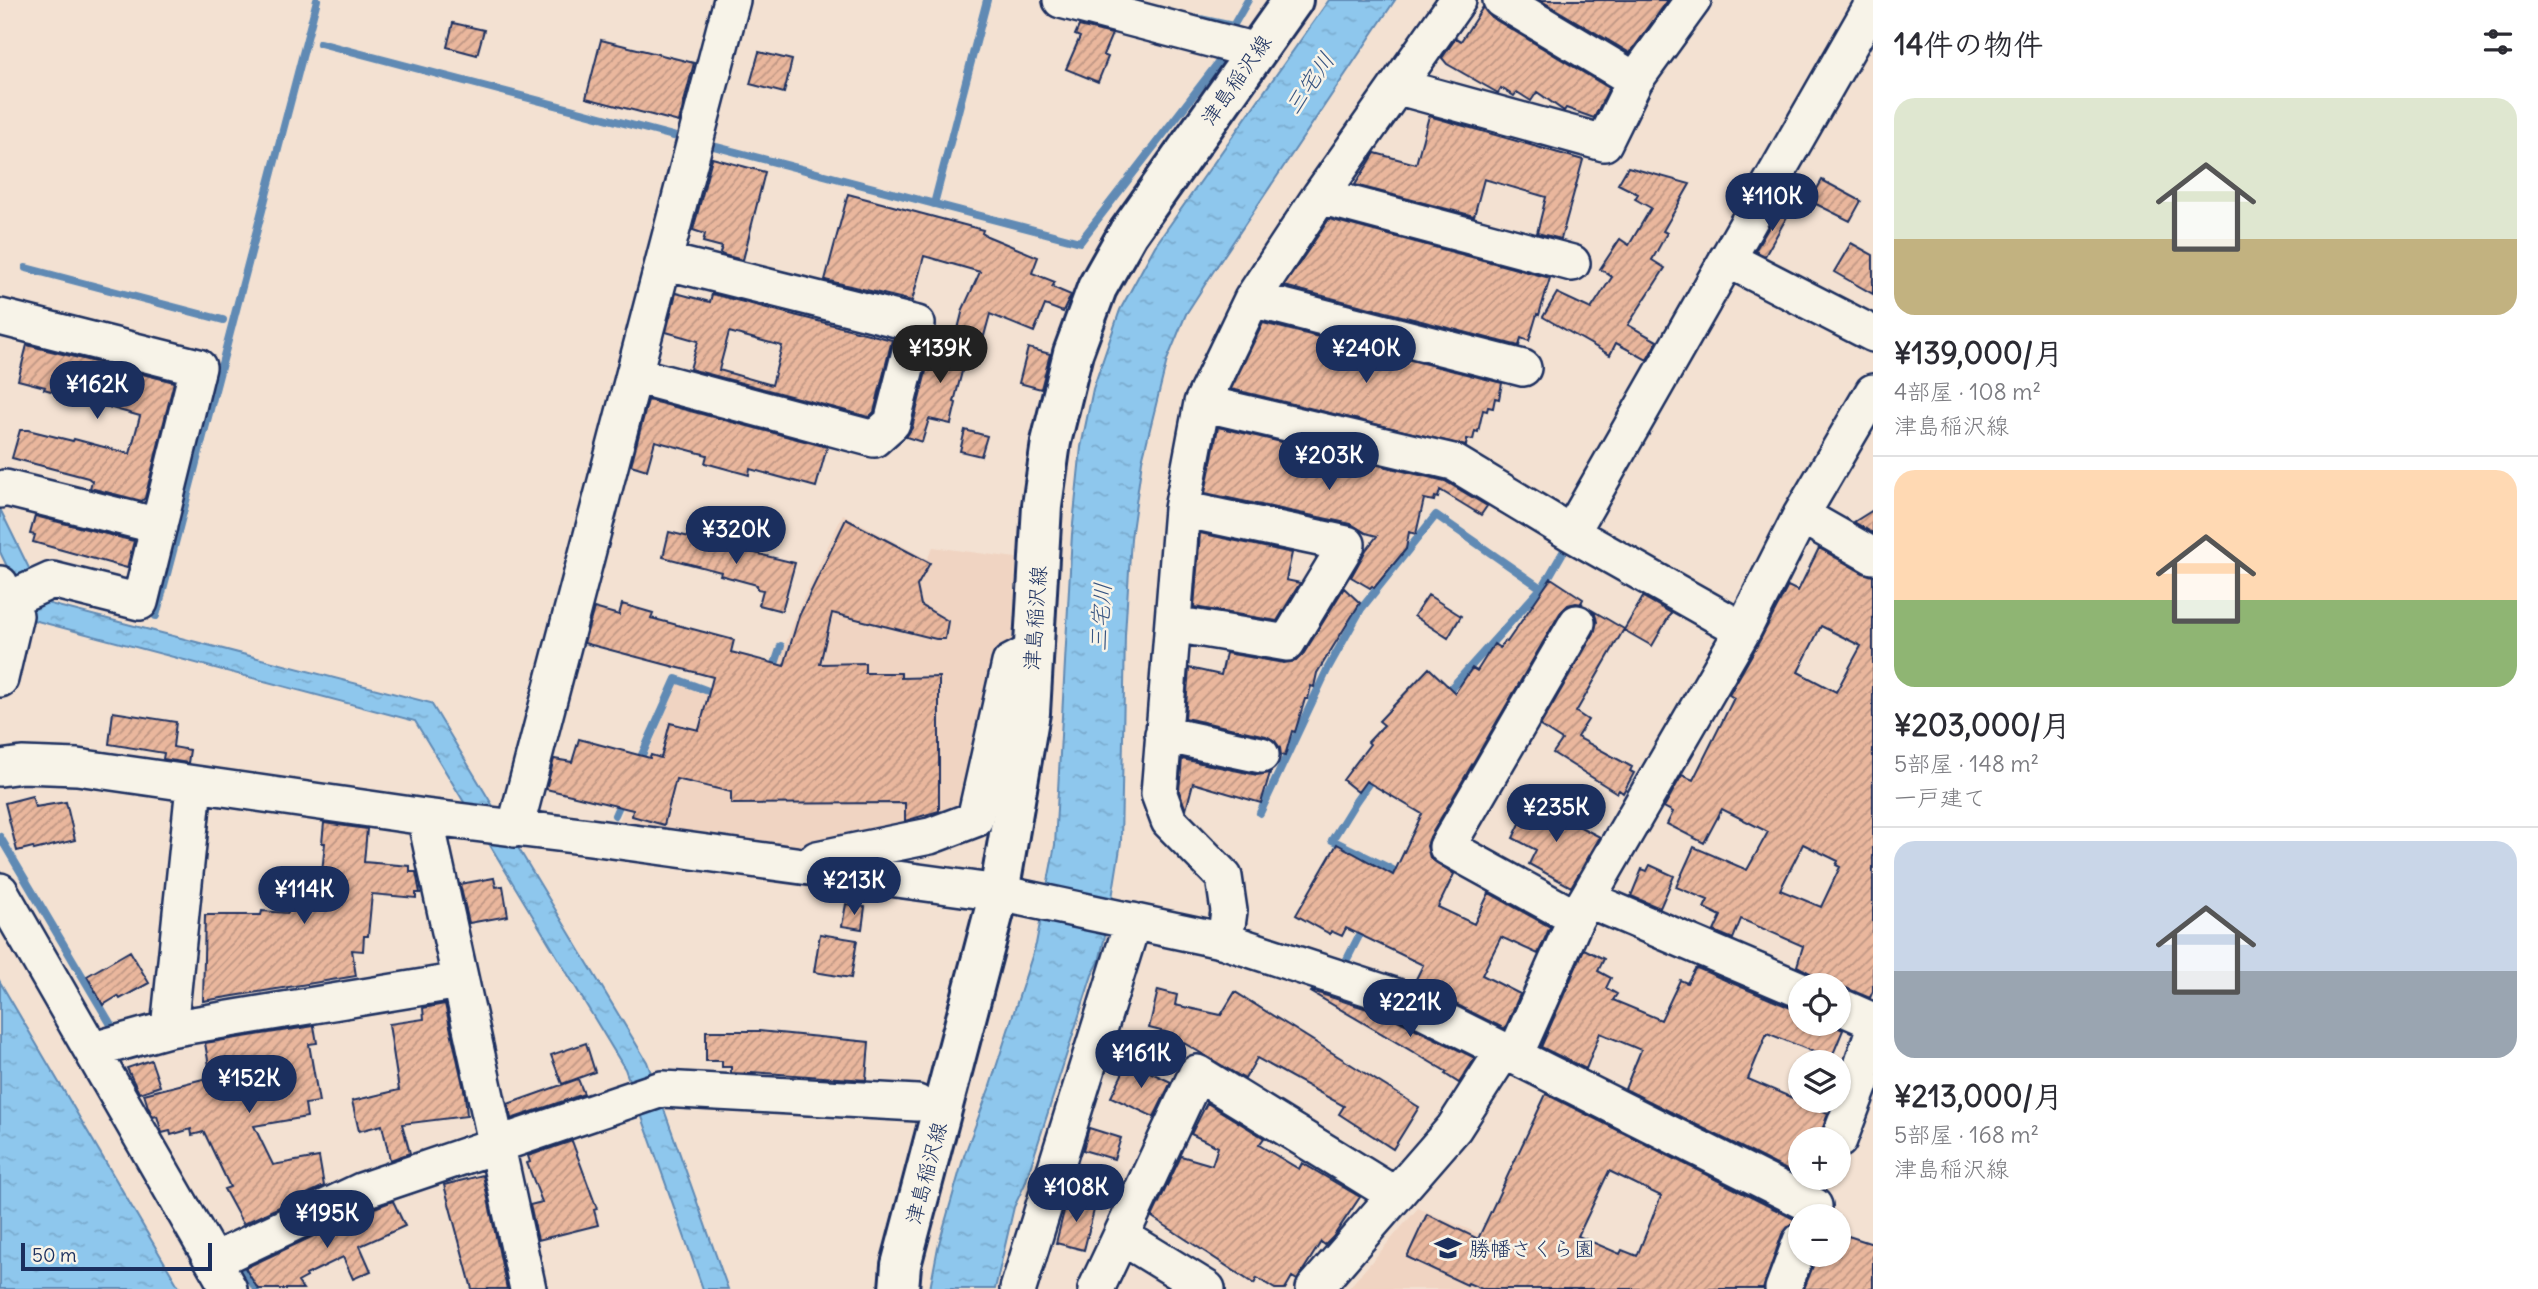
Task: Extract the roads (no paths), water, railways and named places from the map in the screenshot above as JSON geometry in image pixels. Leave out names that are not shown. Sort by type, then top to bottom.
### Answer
[{"type":"main road","name":"津島稲沢線","points":[[899,1289],[901,1265],[1014,896],[1030,713],[1042,506],[1051,442],[1073,353],[1097,288],[1129,233],[1293,0]]},
{"type":"street","points":[[511,829],[732,0]]},
{"type":"street","points":[[1060,0],[1125,8],[1256,51]]},
{"type":"street","points":[[1225,941],[1229,911],[1224,877],[1169,821],[1159,794],[1182,509],[1202,403],[1252,299],[1458,0]]},
{"type":"street","points":[[1501,0],[1635,80]]},
{"type":"street","points":[[1399,86],[1604,143],[1635,80],[1691,1]]},
{"type":"street","points":[[1571,533],[1873,4]]},
{"type":"street","points":[[1320,197],[1572,263]]},
{"type":"street","points":[[1727,260],[1873,334]]},
{"type":"street","points":[[634,375],[874,439],[892,423],[917,324],[664,261]]},
{"type":"street","points":[[1252,299],[1523,368]]},
{"type":"street","points":[[0,317],[198,367],[140,602],[52,580],[16,592],[15,615],[0,679]]},
{"type":"street","points":[[1315,1289],[1454,1128],[1509,1053],[1582,908],[1743,630],[1801,515],[1873,392]]},
{"type":"street","points":[[1202,403],[1453,462],[1571,533],[1743,630]]},
{"type":"street","points":[[0,490],[5,488],[159,526]]},
{"type":"street","points":[[1173,624],[1287,643],[1346,544],[1182,509]]},
{"type":"street","points":[[1801,515],[1873,556]]},
{"type":"street","points":[[1577,623],[1447,846],[1582,908],[1788,985]]},
{"type":"street","points":[[790,864],[930,836],[975,819],[1010,663],[1033,651]]},
{"type":"street","points":[[1163,734],[1261,755]]},
{"type":"street","points":[[0,768],[22,765],[77,767],[194,786],[790,864],[1014,896],[1225,941],[1397,997],[1816,1200]]},
{"type":"street","points":[[169,1029],[194,786]]},
{"type":"street","points":[[425,817],[528,1289]]},
{"type":"street","points":[[0,891],[221,1275],[361,1191],[647,1094],[917,1103]]},
{"type":"street","points":[[1018,1289],[1126,919]]},
{"type":"street","points":[[93,1049],[169,1029],[460,981]]},
{"type":"street","points":[[1851,1011],[1873,1021]]},
{"type":"street","points":[[1846,1127],[1867,1084],[1860,1072],[1873,1032]]},
{"type":"street","points":[[1096,1289],[1197,1073],[1395,1195]]},
{"type":"street","points":[[1121,1236],[1207,1289]]},
{"type":"street","points":[[1783,1289],[1791,1267]]},
{"type":"water","name":"三宅川","points":[[1329,0],[1395,0],[1186,314],[1167,360],[1142,461],[1131,538],[1125,635],[1121,842],[1099,962],[1092,975],[1025,1184],[1014,1207],[995,1289],[930,1289],[938,1247],[964,1156],[989,1089],[1036,944],[1055,845],[1072,534],[1081,447],[1093,389],[1120,310],[1155,246]]},
{"type":"water","points":[[0,509],[46,603],[431,703],[647,1062],[728,1289],[703,1289],[625,1069],[415,721],[33,620],[0,552]]},
{"type":"water","points":[[0,982],[180,1289],[0,1289]]},
{"type":"waterway","points":[[156,616],[317,0]]},
{"type":"waterway","points":[[934,204],[987,0]]},
{"type":"waterway","points":[[1200,19],[1233,26],[1248,0]]},
{"type":"waterway","points":[[320,43],[673,136]]},
{"type":"waterway","points":[[713,146],[1080,242],[1222,58]]},
{"type":"waterway","points":[[26,268],[223,320]]},
{"type":"waterway","points":[[1260,813],[1328,668],[1361,609],[1436,515],[1541,588]]},
{"type":"waterway","points":[[1444,696],[1544,585],[1566,547]]},
{"type":"waterway","points":[[772,673],[781,646]]},
{"type":"waterway","points":[[637,766],[676,679],[719,695]]},
{"type":"waterway","points":[[1375,774],[1332,840],[1393,870],[1387,881]]},
{"type":"waterway","points":[[615,815],[623,797]]},
{"type":"waterway","points":[[0,837],[113,1028],[122,1027]]},
{"type":"waterway","points":[[1343,967],[1364,926]]},
{"type":"waterway","points":[[238,1260],[256,1289]]},
{"type":"place","name":"勝幡さくら園","points":[[1448,1248]]}]
